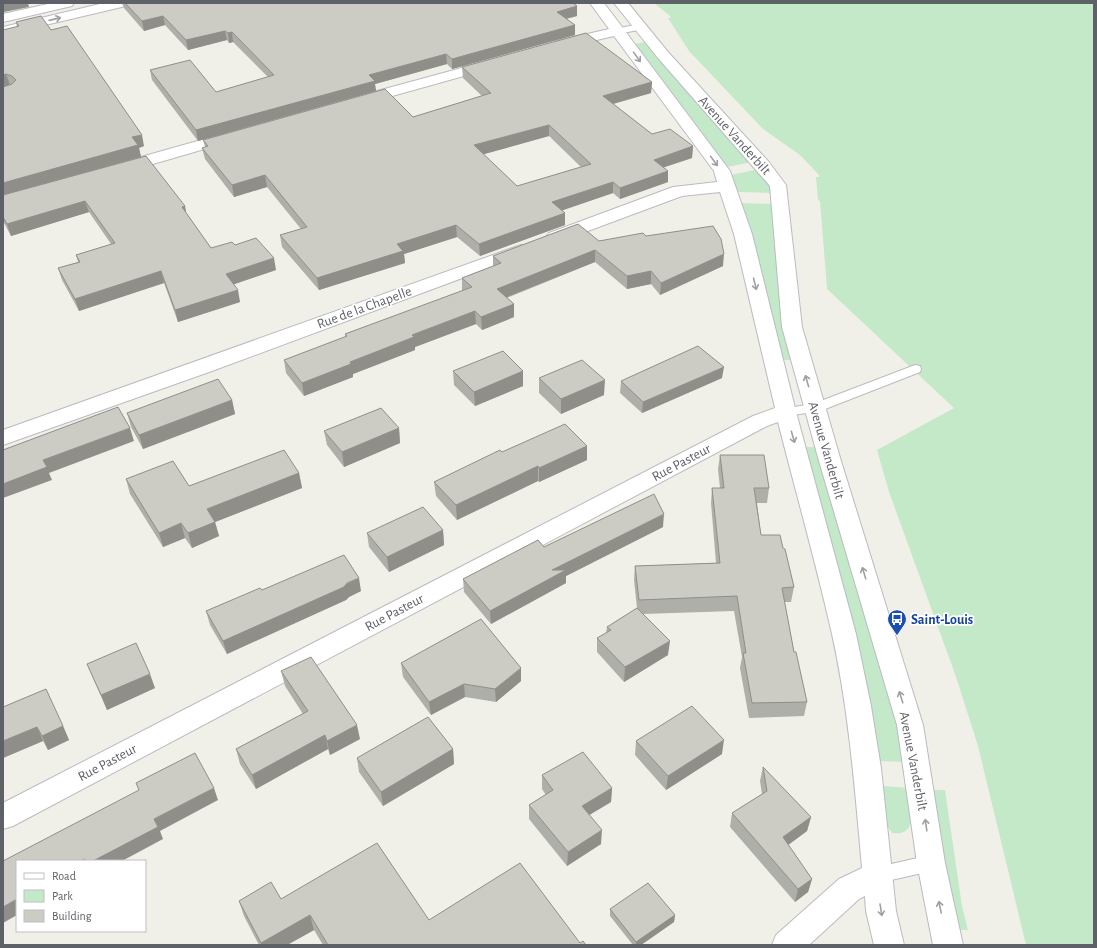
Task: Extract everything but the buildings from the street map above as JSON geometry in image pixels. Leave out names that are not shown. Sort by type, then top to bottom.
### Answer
[{"type":"street","points":[[3,18],[68,3]]},
{"type":"street","points":[[3,31],[121,3]]},
{"type":"street","name":"Avenue Vanderbilt","points":[[597,3],[722,172],[743,234],[786,412],[844,634],[858,706],[867,768],[881,911],[889,945]]},
{"type":"street","name":"Avenue Vanderbilt","points":[[621,3],[640,27],[778,185],[792,327],[910,725],[931,863],[948,945]]},
{"type":"street","points":[[548,48],[618,30]]},
{"type":"street","points":[[345,105],[503,60]]},
{"type":"street","points":[[110,171],[247,132]]},
{"type":"street","name":"Rue de la Chapelle","points":[[3,438],[220,361],[680,191],[727,186]]},
{"type":"street","name":"Rue Pasteur","points":[[3,817],[760,421],[786,412]]},
{"type":"street","points":[[787,945],[849,889],[878,875]]},
{"type":"lane","points":[[618,30],[640,27]]},
{"type":"lane","points":[[786,412],[815,408],[915,369]]},
{"type":"lane","points":[[878,875],[931,863]]},
{"type":"green space","points":[[654,3],[1094,3],[1094,945],[1026,945],[978,746],[955,674],[889,492],[877,450],[954,408],[827,289],[820,201],[818,200],[816,177],[819,177],[819,175],[800,155],[763,129],[689,51],[668,18],[671,18],[670,16]]},
{"type":"green space","points":[[645,42],[752,162],[727,167],[634,44]]},
{"type":"green space","points":[[759,169],[769,182],[773,193],[738,192],[731,175]]},
{"type":"green space","points":[[741,203],[774,204],[793,360],[783,360]]},
{"type":"green space","points":[[805,447],[816,447],[896,715],[906,762],[879,761]]},
{"type":"green space","points":[[883,786],[910,788],[912,818],[907,830],[901,833],[892,833],[886,824]]},
{"type":"green space","points":[[933,790],[945,790],[962,906],[968,930],[955,930]]},
{"type":"place","name":"Saint-Louis","points":[[897,636]]}]
